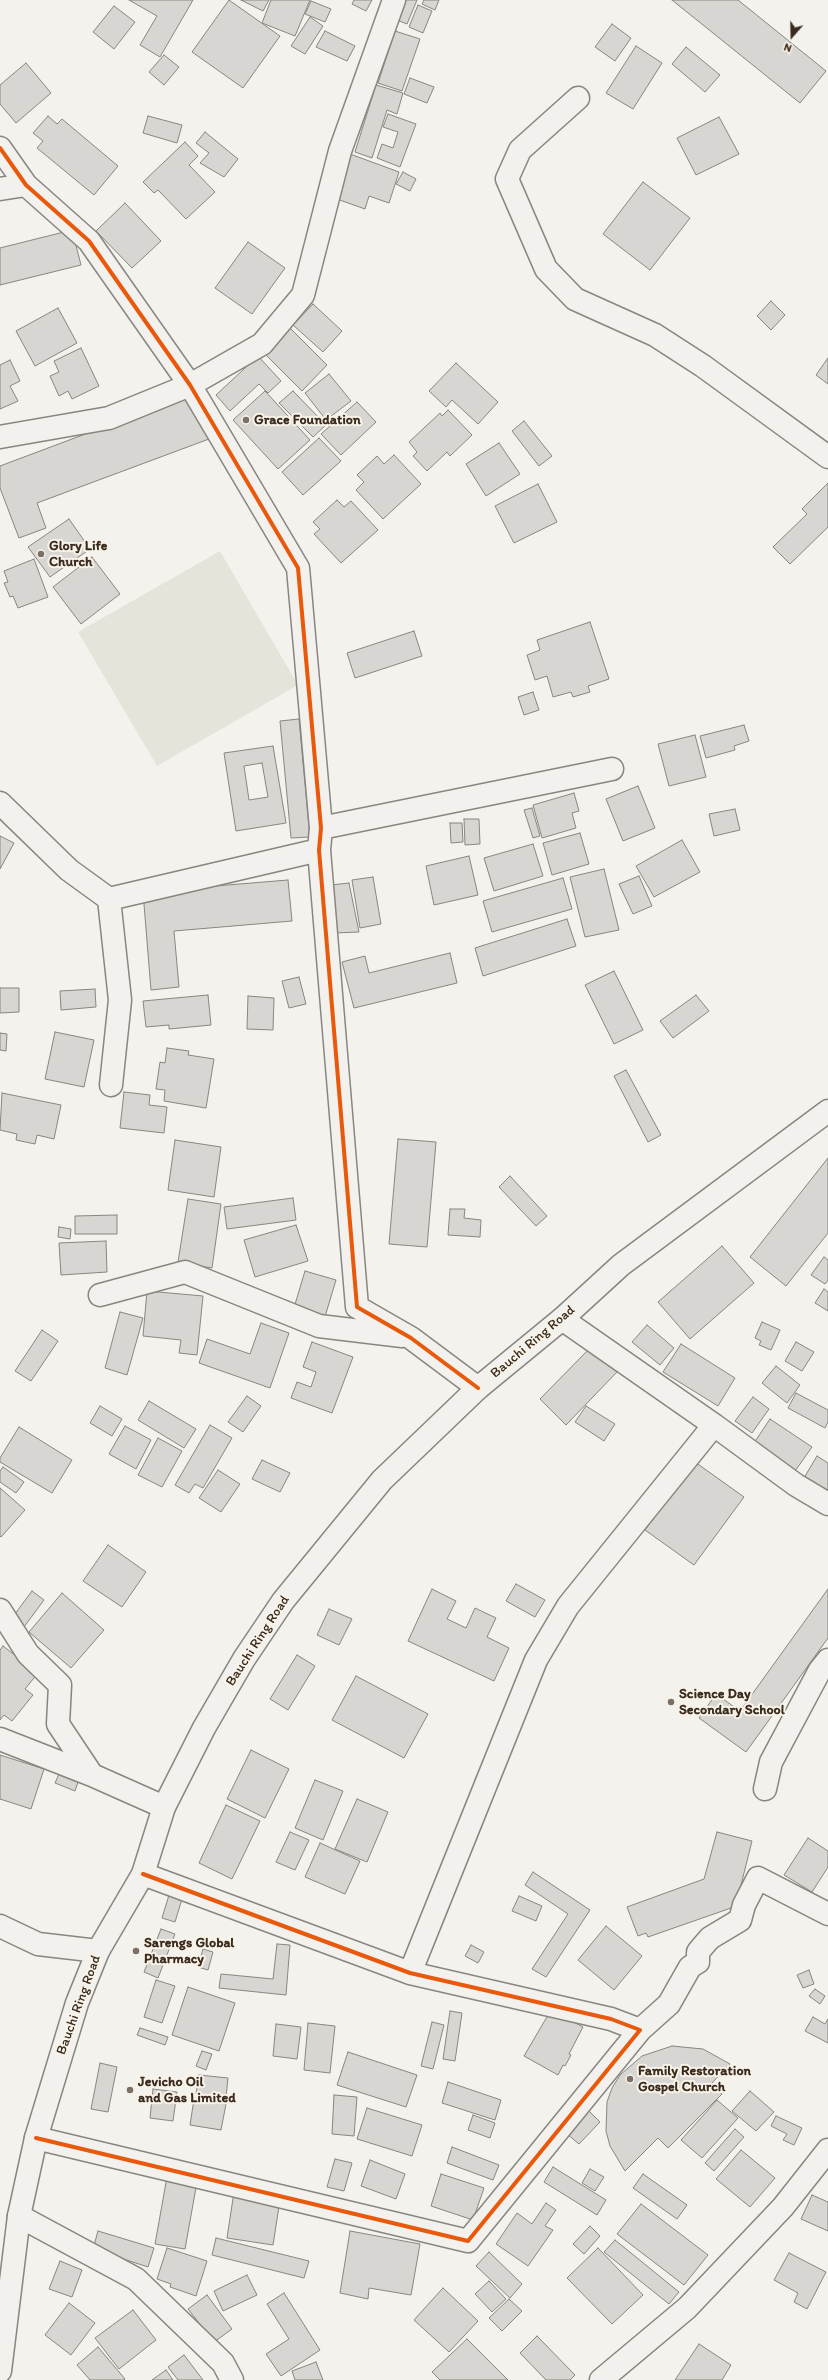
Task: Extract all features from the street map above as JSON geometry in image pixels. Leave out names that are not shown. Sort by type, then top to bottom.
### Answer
[{"type":"street","points":[[0,437],[109,418],[190,385],[262,344],[303,295],[340,151],[394,0]]},
{"type":"street","points":[[578,98],[520,150],[507,179],[546,269],[575,299],[656,335],[703,366],[828,457]]},
{"type":"street","points":[[0,148],[26,185],[89,241],[190,385],[298,568],[322,828],[319,850],[357,1307],[411,1338],[478,1388]]},
{"type":"street","points":[[0,190],[26,185]]},
{"type":"street","points":[[322,828],[612,769]]},
{"type":"street","points":[[0,803],[68,870],[109,899],[319,850]]},
{"type":"street","points":[[109,899],[120,1000],[110,1085]]},
{"type":"street","name":"Bauchi Ring Road","points":[[0,2371],[19,2216],[36,2138],[77,2003],[98,1951],[143,1874],[164,1807],[204,1728],[244,1659],[283,1601],[382,1480],[478,1388],[562,1319],[621,1265],[828,1110]]},
{"type":"street","points":[[100,1295],[185,1272],[319,1326],[411,1338]]},
{"type":"street","points":[[562,1319],[714,1425],[796,1485],[828,1504]]},
{"type":"street","points":[[410,1972],[536,1660],[568,1606],[714,1425]]},
{"type":"street","points":[[0,1610],[28,1654],[60,1685],[58,1724],[92,1775]]},
{"type":"street","points":[[765,1789],[771,1762],[820,1670],[828,1660]]},
{"type":"street","points":[[0,1739],[92,1775],[164,1807]]},
{"type":"street","points":[[143,1874],[410,1972],[611,2019],[640,2030]]},
{"type":"street","points":[[36,2138],[468,2241],[640,2030],[669,2004],[690,1967],[698,1962],[698,1952],[703,1946],[710,1938],[740,1920],[744,1905],[758,1878],[828,1914]]},
{"type":"street","points":[[0,1926],[38,1944],[98,1951]]},
{"type":"street","points":[[601,2380],[687,2308],[783,2207],[828,2150]]},
{"type":"street","points":[[19,2216],[136,2280],[223,2363],[232,2380]]},
{"type":"shaded area","points":[[220,551],[298,685],[157,766],[78,632]]},
{"type":"building","points":[[129,0],[193,0],[160,57],[140,45],[157,16]]},
{"type":"building","points":[[229,0],[280,36],[243,88],[192,52]]},
{"type":"building","points":[[241,0],[269,0],[263,11]]},
{"type":"building","points":[[271,0],[310,0],[295,36],[262,23]]},
{"type":"building","points":[[354,0],[372,0],[366,11],[352,4]]},
{"type":"building","points":[[399,0],[417,0],[407,24],[392,18]]},
{"type":"building","points":[[424,0],[439,0],[435,10],[422,4]]},
{"type":"building","points":[[672,0],[738,0],[826,71],[800,103]]},
{"type":"building","points":[[311,1],[331,9],[325,22],[305,14]]},
{"type":"building","points":[[418,5],[432,11],[423,33],[409,27]]},
{"type":"building","points":[[114,6],[135,22],[114,49],[93,32]]},
{"type":"building","points":[[310,17],[323,26],[305,54],[291,46]]},
{"type":"building","points":[[612,24],[631,38],[615,61],[595,47]]},
{"type":"building","points":[[325,31],[355,46],[347,61],[316,47]]},
{"type":"building","points":[[395,31],[420,39],[402,91],[378,83]]},
{"type":"building","points":[[636,46],[662,63],[633,109],[606,93]]},
{"type":"building","points":[[686,47],[720,75],[705,92],[672,64]]},
{"type":"building","points":[[164,55],[179,67],[164,85],[149,72]]},
{"type":"building","points":[[26,63],[51,93],[16,123],[0,104],[0,85]]},
{"type":"building","points":[[410,78],[434,87],[427,103],[404,94]]},
{"type":"building","points":[[376,85],[403,93],[397,114],[387,110],[372,158],[355,152]]},
{"type":"building","points":[[388,114],[416,124],[400,167],[377,158],[382,144],[393,148],[398,132],[383,127]]},
{"type":"building","points":[[48,116],[57,124],[62,119],[118,166],[94,195],[37,148],[43,141],[33,133]]},
{"type":"building","points":[[148,116],[182,125],[177,143],[143,133]]},
{"type":"building","points":[[719,117],[739,154],[696,175],[677,138]]},
{"type":"building","points":[[205,132],[238,159],[224,177],[200,163],[209,153],[196,143]]},
{"type":"building","points":[[185,142],[198,156],[189,165],[215,192],[186,219],[158,190],[154,193],[143,182]]},
{"type":"building","points":[[350,154],[399,172],[389,203],[369,196],[365,209],[334,198]]},
{"type":"building","points":[[403,172],[416,179],[410,191],[396,184]]},
{"type":"building","points":[[643,182],[690,218],[650,270],[603,234]]},
{"type":"building","points":[[125,203],[161,241],[132,268],[96,231]]},
{"type":"building","points":[[72,230],[81,265],[0,285],[0,248]]},
{"type":"building","points":[[248,242],[285,268],[252,314],[215,288]]},
{"type":"building","points":[[771,301],[785,315],[771,330],[757,316]]},
{"type":"building","points":[[313,304],[342,331],[323,352],[293,325]]},
{"type":"building","points":[[58,308],[77,343],[35,366],[16,331]]},
{"type":"building","points":[[290,328],[327,365],[302,391],[264,353]]},
{"type":"building","points":[[81,348],[99,386],[72,399],[68,391],[59,396],[50,376],[59,372],[54,361]]},
{"type":"building","points":[[258,356],[281,381],[268,393],[259,384],[230,411],[216,395]]},
{"type":"building","points":[[828,358],[828,384],[816,375]]},
{"type":"building","points":[[10,360],[20,381],[10,386],[18,401],[0,409],[0,365]]},
{"type":"building","points":[[456,363],[498,402],[478,424],[452,400],[446,407],[429,391]]},
{"type":"building","points":[[329,374],[351,401],[326,420],[305,393]]},
{"type":"building","points":[[265,391],[310,440],[278,469],[233,420]]},
{"type":"building","points":[[293,391],[326,425],[313,437],[279,403]]},
{"type":"building","points":[[192,394],[209,439],[37,503],[46,528],[19,538],[0,488],[0,466]]},
{"type":"building","points":[[357,402],[376,422],[341,455],[321,434]]},
{"type":"building","points":[[448,410],[472,435],[450,456],[447,452],[427,471],[413,456],[417,452],[409,442],[440,413],[442,416]]},
{"type":"building","points":[[524,421],[552,456],[539,466],[512,431]]},
{"type":"building","points":[[319,438],[341,461],[303,495],[282,472]]},
{"type":"building","points":[[499,443],[520,474],[486,496],[466,464]]},
{"type":"building","points":[[394,455],[421,484],[383,519],[356,490],[364,482],[357,475],[377,456],[384,464]]},
{"type":"building","points":[[828,483],[828,527],[790,564],[773,547],[807,514],[802,509]]},
{"type":"building","points":[[538,484],[557,522],[514,543],[495,506]]},
{"type":"building","points":[[337,500],[344,507],[351,501],[378,530],[341,563],[314,534],[320,529],[313,522]]},
{"type":"building","points":[[69,519],[90,549],[50,577],[28,547]]},
{"type":"building","points":[[92,557],[120,594],[81,624],[53,587]]},
{"type":"building","points":[[34,559],[48,597],[18,608],[13,596],[10,597],[4,583],[8,582],[4,571]]},
{"type":"building","points":[[590,622],[609,679],[588,686],[590,692],[573,697],[571,692],[553,697],[547,676],[535,680],[527,655],[540,650],[537,640]]},
{"type":"building","points":[[414,631],[422,656],[355,678],[347,653]]},
{"type":"building","points":[[533,692],[539,710],[524,715],[518,697]]},
{"type":"building","points":[[299,719],[310,837],[291,838],[280,721]]},
{"type":"building","points":[[744,725],[749,741],[734,746],[735,750],[706,758],[700,736]]},
{"type":"building","points":[[695,735],[706,777],[669,786],[658,744]]},
{"type":"building","points":[[273,746],[286,823],[236,831],[224,753]],"holes":[[[262,763],[268,797],[249,800],[244,766]]]},
{"type":"building","points":[[638,786],[655,828],[623,841],[606,799]]},
{"type":"building","points":[[574,793],[579,811],[572,813],[576,828],[542,838],[533,805]]},
{"type":"building","points":[[532,808],[540,836],[533,838],[524,810]]},
{"type":"building","points":[[735,809],[740,830],[714,836],[709,814]]},
{"type":"building","points":[[464,819],[479,819],[480,844],[465,845]]},
{"type":"building","points":[[450,823],[462,823],[463,842],[451,843]]},
{"type":"building","points":[[580,833],[589,864],[552,875],[543,843]]},
{"type":"building","points":[[0,836],[14,843],[0,869]]},
{"type":"building","points":[[682,840],[700,872],[654,897],[636,866]]},
{"type":"building","points":[[533,844],[543,876],[494,891],[484,858]]},
{"type":"building","points":[[469,856],[478,895],[434,905],[426,866]]},
{"type":"building","points":[[604,869],[619,930],[585,937],[570,877]]},
{"type":"building","points":[[639,876],[652,906],[633,914],[619,884]]},
{"type":"building","points":[[373,877],[381,924],[360,928],[352,880]]},
{"type":"building","points":[[563,878],[572,909],[492,932],[483,901]]},
{"type":"building","points":[[288,880],[292,921],[174,931],[179,987],[151,990],[143,892]]},
{"type":"building","points":[[349,883],[359,932],[335,933],[331,885]]},
{"type":"building","points":[[567,919],[576,946],[483,976],[475,948]]},
{"type":"building","points":[[450,953],[457,983],[354,1008],[342,962],[365,956],[369,973]]},
{"type":"building","points":[[614,971],[643,1030],[614,1044],[585,985]]},
{"type":"building","points":[[299,977],[306,1004],[289,1008],[282,981]]},
{"type":"building","points":[[0,988],[19,988],[19,1012],[0,1013]]},
{"type":"building","points":[[95,989],[96,1007],[61,1010],[60,991]]},
{"type":"building","points":[[208,995],[211,1025],[169,1029],[169,1025],[146,1027],[143,1001]]},
{"type":"building","points":[[696,995],[709,1011],[673,1038],[660,1021]]},
{"type":"building","points":[[248,996],[274,998],[273,1030],[247,1029]]},
{"type":"building","points":[[55,1032],[94,1040],[84,1087],[45,1079]]},
{"type":"building","points":[[0,1033],[7,1034],[6,1051],[0,1050]]},
{"type":"building","points":[[167,1048],[189,1051],[188,1055],[214,1059],[206,1108],[164,1101],[165,1090],[156,1089],[160,1062],[165,1063]]},
{"type":"building","points":[[626,1070],[661,1135],[648,1142],[614,1076]]},
{"type":"building","points":[[124,1092],[150,1095],[149,1105],[167,1107],[164,1133],[120,1128]]},
{"type":"building","points":[[2,1093],[61,1105],[54,1139],[37,1135],[35,1144],[16,1140],[17,1134],[0,1130]]},
{"type":"building","points":[[398,1139],[436,1142],[427,1247],[389,1244]]},
{"type":"building","points":[[175,1140],[221,1147],[214,1197],[168,1190]]},
{"type":"building","points":[[828,1158],[828,1233],[786,1286],[750,1257]]},
{"type":"building","points":[[510,1176],[547,1216],[536,1226],[499,1187]]},
{"type":"building","points":[[293,1198],[296,1220],[227,1229],[224,1207]]},
{"type":"building","points":[[188,1199],[221,1204],[212,1268],[178,1262]]},
{"type":"building","points":[[450,1209],[465,1209],[464,1218],[481,1220],[480,1237],[448,1235]]},
{"type":"building","points":[[117,1215],[117,1234],[75,1234],[75,1216]]},
{"type":"building","points":[[296,1225],[308,1261],[255,1277],[244,1240]]},
{"type":"building","points":[[59,1227],[71,1229],[70,1239],[58,1237]]},
{"type":"building","points":[[106,1241],[107,1272],[61,1275],[59,1243]]},
{"type":"building","points":[[722,1246],[754,1283],[690,1339],[658,1302]]},
{"type":"building","points":[[824,1257],[828,1260],[828,1280],[825,1284],[811,1275]]},
{"type":"building","points":[[305,1271],[336,1280],[324,1320],[293,1311]]},
{"type":"building","points":[[824,1289],[828,1292],[828,1311],[815,1303]]},
{"type":"building","points":[[147,1291],[203,1296],[197,1355],[179,1353],[181,1340],[143,1336]]},
{"type":"building","points":[[120,1312],[143,1318],[127,1375],[105,1368]]},
{"type":"building","points":[[762,1322],[780,1330],[771,1350],[759,1345],[761,1341],[755,1338]]},
{"type":"building","points":[[261,1323],[289,1333],[270,1388],[199,1363],[207,1339],[250,1354]]},
{"type":"building","points":[[647,1325],[674,1348],[660,1365],[632,1342]]},
{"type":"building","points":[[42,1330],[58,1341],[31,1381],[15,1371]]},
{"type":"building","points":[[312,1342],[353,1357],[332,1413],[291,1398],[297,1382],[311,1387],[316,1372],[303,1367]]},
{"type":"building","points":[[796,1342],[814,1352],[802,1371],[785,1361]]},
{"type":"building","points":[[681,1344],[735,1378],[718,1406],[663,1372]]},
{"type":"building","points":[[591,1347],[617,1372],[566,1425],[540,1399]]},
{"type":"building","points":[[776,1366],[800,1385],[787,1403],[762,1383]]},
{"type":"building","points":[[796,1393],[828,1410],[828,1422],[825,1428],[788,1408]]},
{"type":"building","points":[[247,1396],[261,1406],[243,1432],[228,1422]]},
{"type":"building","points":[[753,1397],[769,1409],[752,1433],[735,1421]]},
{"type":"building","points":[[149,1401],[196,1429],[184,1448],[138,1420]]},
{"type":"building","points":[[100,1406],[122,1419],[112,1436],[90,1423]]},
{"type":"building","points":[[586,1406],[615,1424],[604,1441],[575,1422]]},
{"type":"building","points":[[770,1419],[812,1447],[795,1471],[754,1443]]},
{"type":"building","points":[[210,1425],[232,1438],[203,1488],[195,1484],[189,1493],[175,1485]]},
{"type":"building","points":[[125,1426],[151,1440],[136,1469],[109,1454]]},
{"type":"building","points":[[19,1427],[72,1460],[52,1493],[0,1462],[0,1458]]},
{"type":"building","points":[[158,1438],[182,1451],[162,1487],[138,1475]]},
{"type":"building","points":[[817,1456],[828,1463],[828,1499],[801,1483]]},
{"type":"building","points":[[262,1460],[290,1473],[280,1492],[252,1479]]},
{"type":"building","points":[[695,1462],[744,1497],[694,1565],[645,1530]]},
{"type":"building","points":[[3,1467],[24,1482],[16,1493],[0,1482],[0,1471]]},
{"type":"building","points":[[218,1470],[240,1484],[221,1512],[199,1498]]},
{"type":"building","points":[[0,1488],[25,1510],[1,1537],[0,1536]]},
{"type":"building","points":[[108,1545],[146,1572],[122,1607],[83,1581]]},
{"type":"building","points":[[516,1584],[545,1600],[535,1617],[506,1601]]},
{"type":"building","points":[[432,1589],[456,1601],[447,1619],[466,1628],[475,1608],[496,1618],[487,1637],[509,1648],[494,1681],[408,1641]]},
{"type":"building","points":[[828,1589],[828,1638],[746,1752],[699,1718],[716,1694],[740,1711]]},
{"type":"building","points":[[32,1591],[44,1600],[21,1631],[9,1622]]},
{"type":"building","points":[[62,1593],[104,1630],[71,1668],[29,1632]]},
{"type":"building","points":[[329,1609],[352,1619],[339,1645],[317,1635]]},
{"type":"building","points":[[3,1646],[38,1673],[25,1689],[33,1695],[12,1721],[4,1715],[0,1720],[0,1650]]},
{"type":"building","points":[[297,1655],[315,1666],[288,1710],[270,1699]]},
{"type":"building","points":[[356,1676],[428,1714],[404,1758],[332,1720]]},
{"type":"building","points":[[251,1750],[289,1769],[265,1818],[227,1799]]},
{"type":"building","points":[[0,1755],[44,1769],[31,1809],[0,1799]]},
{"type":"building","points":[[59,1774],[78,1782],[75,1791],[55,1783]]},
{"type":"building","points":[[315,1780],[343,1791],[323,1840],[295,1828]]},
{"type":"building","points":[[357,1799],[388,1812],[367,1862],[335,1849]]},
{"type":"building","points":[[226,1805],[260,1821],[232,1879],[199,1863]]},
{"type":"building","points":[[290,1832],[309,1840],[295,1870],[276,1862]]},
{"type":"building","points":[[717,1832],[752,1841],[735,1909],[731,1908],[648,1937],[646,1933],[638,1936],[627,1907],[704,1879]]},
{"type":"building","points":[[808,1838],[828,1851],[828,1867],[812,1892],[784,1875]]},
{"type":"building","points":[[320,1843],[360,1861],[345,1894],[305,1877]]},
{"type":"building","points":[[533,1872],[590,1910],[546,1977],[532,1969],[568,1914],[525,1885]]},
{"type":"building","points":[[169,1895],[182,1899],[175,1922],[162,1918]]},
{"type":"building","points":[[519,1896],[542,1906],[536,1921],[512,1911]]},
{"type":"building","points":[[606,1926],[642,1956],[614,1990],[578,1960]]},
{"type":"building","points":[[161,1929],[175,1934],[158,1978],[144,1972]]},
{"type":"building","points":[[277,1944],[290,1945],[286,1995],[219,1988],[221,1974],[273,1979]]},
{"type":"building","points":[[471,1945],[484,1952],[478,1963],[465,1956]]},
{"type":"building","points":[[203,1949],[213,1952],[208,1970],[198,1967]]},
{"type":"building","points":[[809,1970],[814,1984],[803,1988],[797,1975]]},
{"type":"building","points":[[156,1980],[175,1986],[162,2023],[144,2017]]},
{"type":"building","points":[[188,1987],[235,2003],[219,2051],[172,2035]]},
{"type":"building","points":[[815,1989],[825,1996],[820,2004],[809,1996]]},
{"type":"building","points":[[551,2010],[583,2027],[569,2054],[571,2055],[565,2066],[563,2065],[558,2075],[524,2056]]},
{"type":"building","points":[[450,2011],[462,2013],[455,2061],[443,2059]]},
{"type":"building","points":[[813,2017],[825,2024],[828,2019],[828,2043],[805,2031]]},
{"type":"building","points":[[432,2022],[444,2025],[433,2069],[421,2066]]},
{"type":"building","points":[[308,2023],[335,2026],[330,2073],[304,2070]]},
{"type":"building","points":[[276,2024],[301,2027],[297,2059],[273,2056]]},
{"type":"building","points":[[140,2028],[168,2037],[165,2045],[137,2035]]},
{"type":"building","points":[[672,2046],[703,2049],[730,2064],[711,2084],[722,2094],[668,2148],[658,2138],[625,2171],[610,2146],[606,2131],[607,2102],[612,2088],[620,2075],[642,2056]]},
{"type":"building","points":[[202,2051],[212,2054],[206,2070],[196,2066]]},
{"type":"building","points":[[348,2052],[417,2075],[406,2107],[337,2085]]},
{"type":"building","points":[[100,2063],[117,2067],[108,2112],[91,2109]]},
{"type":"building","points":[[199,2075],[228,2078],[226,2097],[196,2094]]},
{"type":"building","points":[[448,2082],[501,2100],[495,2120],[442,2103]]},
{"type":"building","points":[[153,2089],[177,2092],[173,2121],[150,2118]]},
{"type":"building","points":[[750,2091],[774,2112],[756,2131],[732,2111]]},
{"type":"building","points":[[334,2095],[357,2097],[354,2136],[332,2134]]},
{"type":"building","points":[[194,2099],[226,2104],[221,2130],[190,2125]]},
{"type":"building","points":[[717,2100],[738,2118],[702,2158],[681,2140]]},
{"type":"building","points":[[367,2108],[422,2125],[412,2156],[357,2139]]},
{"type":"building","points":[[589,2111],[600,2122],[579,2144],[567,2134]]},
{"type":"building","points":[[473,2115],[495,2123],[490,2138],[468,2130]]},
{"type":"building","points":[[776,2116],[802,2128],[794,2145],[783,2140],[787,2134],[771,2126]]},
{"type":"building","points":[[735,2129],[744,2137],[714,2171],[705,2163]]},
{"type":"building","points":[[452,2147],[499,2165],[493,2180],[447,2163]]},
{"type":"building","points":[[741,2150],[775,2178],[750,2207],[716,2179]]},
{"type":"building","points":[[335,2159],[352,2163],[344,2191],[327,2187]]},
{"type":"building","points":[[370,2160],[405,2174],[396,2199],[361,2186]]},
{"type":"building","points":[[553,2167],[606,2200],[597,2215],[544,2182]]},
{"type":"building","points":[[590,2169],[604,2177],[595,2191],[582,2183]]},
{"type":"building","points":[[441,2174],[484,2188],[473,2220],[431,2206]]},
{"type":"building","points":[[643,2174],[687,2205],[677,2219],[633,2188]]},
{"type":"building","points":[[167,2177],[197,2182],[185,2249],[155,2244]]},
{"type":"building","points":[[234,2192],[280,2200],[273,2245],[227,2238]]},
{"type":"building","points":[[812,2195],[828,2202],[828,2231],[801,2219]]},
{"type":"building","points":[[546,2203],[556,2210],[545,2226],[553,2230],[528,2266],[496,2244],[517,2213],[532,2224]]},
{"type":"building","points":[[641,2204],[708,2255],[684,2285],[617,2234]]},
{"type":"building","points":[[590,2226],[600,2236],[584,2254],[573,2244]]},
{"type":"building","points":[[98,2231],[154,2248],[148,2267],[93,2249]]},
{"type":"building","points":[[350,2231],[420,2244],[411,2295],[369,2288],[368,2299],[340,2293]]},
{"type":"building","points":[[216,2238],[309,2261],[304,2278],[212,2255]]},
{"type":"building","points":[[615,2240],[679,2292],[669,2304],[604,2252]]},
{"type":"building","points":[[167,2248],[207,2261],[196,2296],[170,2287],[171,2284],[157,2279]]},
{"type":"building","points":[[598,2248],[643,2295],[612,2324],[567,2278]]},
{"type":"building","points":[[489,2252],[522,2284],[510,2298],[476,2266]]},
{"type":"building","points":[[789,2253],[826,2272],[807,2309],[794,2302],[798,2293],[774,2280]]},
{"type":"building","points":[[60,2261],[82,2270],[72,2297],[49,2289]]},
{"type":"building","points":[[247,2275],[257,2295],[223,2311],[214,2291]]},
{"type":"building","points":[[489,2281],[506,2299],[492,2312],[475,2294]]},
{"type":"building","points":[[443,2288],[478,2321],[449,2352],[414,2320]]},
{"type":"building","points":[[284,2293],[320,2350],[281,2376],[266,2354],[289,2339],[267,2304]]},
{"type":"building","points":[[207,2295],[232,2329],[214,2342],[188,2309]]},
{"type":"building","points":[[509,2299],[522,2311],[502,2331],[489,2318]]},
{"type":"building","points":[[69,2303],[95,2323],[71,2355],[45,2335]]},
{"type":"building","points":[[133,2310],[156,2340],[119,2369],[95,2338]]},
{"type":"building","points":[[537,2336],[575,2375],[570,2380],[546,2380],[520,2353]]},
{"type":"building","points":[[467,2339],[508,2380],[440,2380],[432,2372]]},
{"type":"building","points":[[699,2344],[731,2365],[722,2380],[675,2380]]},
{"type":"building","points":[[98,2347],[125,2379],[124,2380],[90,2380],[77,2365]]},
{"type":"building","points":[[184,2355],[203,2380],[178,2380],[168,2367]]},
{"type":"building","points":[[316,2362],[323,2380],[295,2380],[292,2371]]},
{"type":"building","points":[[166,2370],[173,2380],[152,2380]]},
{"type":"cycle path","points":[[0,148],[26,185],[89,241],[190,385],[298,568],[321,828],[319,850],[357,1307],[411,1338],[478,1388]]},
{"type":"cycle path","points":[[36,2138],[468,2241],[640,2030],[611,2019],[410,1973],[143,1874]]},
{"type":"place","name":"Grace Foundation","points":[[246,420]]},
{"type":"place","name":"Glory Life Church","points":[[41,554]]},
{"type":"place","name":"Science Day Secondary School","points":[[671,1702]]},
{"type":"place","name":"Sarengs Global Pharmacy","points":[[136,1951]]},
{"type":"place","name":"Family Restoration Gospel Church","points":[[630,2079]]},
{"type":"place","name":"Jevicho Oil and Gas Limited","points":[[130,2090]]}]
